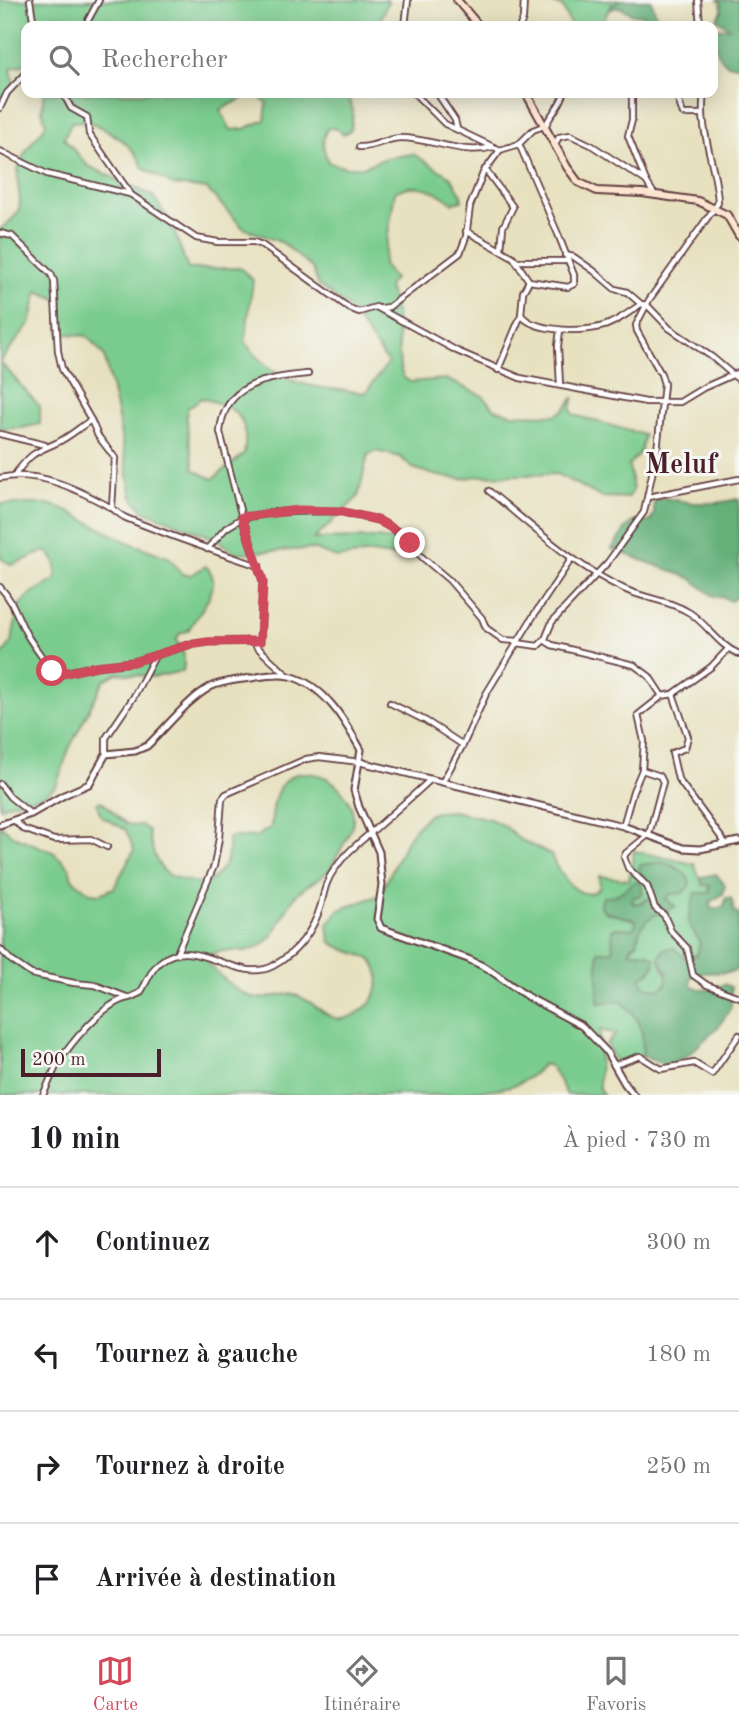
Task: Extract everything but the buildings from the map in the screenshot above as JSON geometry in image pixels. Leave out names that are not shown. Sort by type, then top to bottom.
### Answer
[{"type":"main road","points":[[457,0],[475,21]]},
{"type":"main road","points":[[529,98],[575,179],[586,187],[597,191],[654,194],[698,201],[727,215],[739,236]]},
{"type":"street","points":[[30,0],[33,21]]},
{"type":"street","points":[[88,21],[99,0]]},
{"type":"street","points":[[406,21],[408,0]]},
{"type":"street","points":[[522,21],[524,0]]},
{"type":"street","points":[[698,0],[700,21]]},
{"type":"street","points":[[0,108],[8,93],[21,79]]},
{"type":"street","points":[[0,94],[8,93]]},
{"type":"street","points":[[66,98],[71,108],[87,117],[89,134],[130,194]]},
{"type":"street","points":[[419,98],[445,124],[500,150]]},
{"type":"street","points":[[440,98],[455,120],[457,129]]},
{"type":"street","points":[[0,151],[47,174],[130,194],[196,238],[206,241],[254,242],[262,245],[349,308],[359,312],[376,307],[389,307],[460,253],[470,206],[485,169],[500,150],[519,144],[533,130],[546,125],[550,114],[562,98]]},
{"type":"street","points":[[632,98],[632,120],[628,136],[654,194]]},
{"type":"street","points":[[678,98],[683,114],[702,114]]},
{"type":"street","points":[[521,315],[527,322],[560,330],[602,327],[617,321],[649,300],[702,222],[715,209],[718,191],[702,114],[704,98]]},
{"type":"street","points":[[555,144],[559,138],[570,135],[591,145],[646,181]]},
{"type":"street","points":[[359,147],[369,148],[399,138],[477,149],[493,147]]},
{"type":"street","points":[[519,144],[575,280],[572,286],[529,281]]},
{"type":"street","points":[[485,169],[513,207],[503,227],[501,250]]},
{"type":"street","points":[[467,230],[517,261],[529,281]]},
{"type":"street","points":[[0,233],[12,236],[51,274],[54,281],[58,351],[62,369],[98,436],[116,458],[112,508]]},
{"type":"street","points":[[565,255],[573,257],[615,289],[627,292],[644,304],[669,328],[737,373],[739,380]]},
{"type":"street","points":[[517,261],[568,261]]},
{"type":"street","points":[[498,370],[521,315],[523,292],[529,281]]},
{"type":"street","points":[[207,549],[226,528],[242,517],[275,512],[323,510],[378,520],[395,530],[449,580],[482,618],[486,628],[503,640],[538,646],[544,640],[548,628],[597,573],[645,512],[663,403],[662,374],[637,331],[636,325],[644,304]]},
{"type":"street","points":[[376,307],[498,370],[520,378],[646,402],[680,402],[737,373]]},
{"type":"street","points":[[560,330],[560,386]]},
{"type":"street","points":[[308,374],[267,379],[240,391],[221,419],[221,440],[242,517],[260,566],[264,593],[260,641],[256,646],[288,675],[314,687],[331,704],[361,750],[354,784],[355,797],[379,852],[382,869],[377,919],[381,928],[386,932],[447,950],[486,968],[528,997],[582,1026],[598,1040],[634,1095]]},
{"type":"street","points":[[15,474],[26,460],[91,420]]},
{"type":"street","points":[[0,434],[46,446]]},
{"type":"street","points":[[0,478],[15,474],[50,480],[112,508],[122,516],[260,566]]},
{"type":"street","points":[[648,497],[739,480]]},
{"type":"street","points":[[489,492],[572,558],[624,589],[691,614],[728,649],[739,654]]},
{"type":"street","points":[[443,781],[486,694],[572,558]]},
{"type":"street","points":[[0,587],[12,601],[29,638],[55,673],[62,674],[154,657],[188,645],[260,641]]},
{"type":"street","points":[[544,640],[552,645],[634,665],[649,676],[662,696]]},
{"type":"street","points":[[623,826],[642,770],[643,740],[638,715],[662,696],[673,694],[711,667],[728,649]]},
{"type":"street","points":[[0,825],[31,814],[89,784],[106,754],[106,738],[133,698],[154,657]]},
{"type":"street","points":[[106,754],[135,751],[147,746],[203,692],[216,685],[249,678],[288,675]]},
{"type":"street","points":[[673,694],[688,737],[685,748],[672,753],[676,772],[726,844]]},
{"type":"street","points":[[390,703],[463,745]]},
{"type":"street","points":[[177,953],[214,866],[221,804],[226,794],[306,759],[319,757],[360,762],[432,778],[623,826],[691,849],[739,841]]},
{"type":"street","points":[[642,770],[658,775],[663,782],[649,834],[625,853],[628,867],[644,881],[655,908],[664,915],[671,931],[687,948],[693,975],[707,985],[739,997]]},
{"type":"street","points":[[43,1095],[57,1065],[92,1021],[112,1004],[140,993],[150,973],[162,960],[177,953],[206,957],[243,969],[263,969],[272,967],[299,946],[313,930],[327,882],[333,871],[356,844],[432,778]]},
{"type":"street","points":[[0,784],[10,797],[31,814]]},
{"type":"street","points":[[14,820],[23,829],[54,840],[91,839],[107,847]]},
{"type":"street","points":[[0,949],[31,974],[74,984],[95,985],[129,998]]},
{"type":"street","points":[[614,1065],[640,1056],[661,1069],[694,1063],[712,1074],[739,1035]]},
{"type":"green space","points":[[0,0],[388,2],[378,21],[21,21],[21,65],[11,68],[14,86],[4,99],[0,96]]},
{"type":"green space","points":[[547,0],[619,0],[611,5],[603,21],[569,21],[562,6]]},
{"type":"green space","points":[[619,0],[651,0],[658,21],[646,21],[643,15],[633,14],[619,7],[609,10],[612,4]]},
{"type":"green space","points":[[717,0],[739,0],[739,65],[728,65],[718,53],[718,29],[729,28],[717,19],[722,11],[720,1]]},
{"type":"green space","points":[[43,98],[243,98],[220,110],[231,130],[244,129],[265,120],[267,103],[260,98],[349,98],[353,112],[351,130],[344,134],[336,128],[328,128],[324,136],[323,145],[329,163],[345,167],[363,167],[386,158],[413,154],[451,177],[461,193],[462,201],[453,203],[425,188],[410,187],[395,192],[383,265],[394,279],[388,286],[396,314],[403,377],[410,382],[446,379],[483,396],[495,409],[512,414],[555,415],[564,410],[574,397],[571,409],[574,415],[644,435],[641,451],[629,465],[633,491],[627,498],[601,497],[557,474],[478,476],[462,479],[438,476],[413,468],[400,457],[376,451],[368,455],[358,497],[314,539],[375,538],[410,542],[417,536],[416,545],[410,551],[391,556],[372,553],[337,558],[312,549],[236,553],[214,538],[144,511],[132,497],[104,355],[87,336],[59,333],[62,301],[38,291],[30,323],[0,362],[0,229],[11,221],[20,207],[19,166],[27,149],[46,125],[42,109]],"holes":[[[88,121],[128,145],[143,168],[173,185],[207,189],[243,228],[283,243],[313,269],[318,285],[349,308],[388,363],[365,393],[298,382],[271,369],[258,357],[245,342],[253,280],[240,268],[188,269],[171,223],[153,196],[88,166],[64,138],[72,122]],[[201,398],[232,409],[238,415],[245,431],[244,454],[213,479],[194,470],[188,432],[187,409]]]},
{"type":"green space","points":[[0,362],[40,407],[40,424],[0,429]]},
{"type":"green space","points":[[665,498],[693,503],[739,499],[739,594],[731,601],[715,597],[690,578],[612,549],[626,528],[635,521],[650,522],[654,514],[654,500]]},
{"type":"green space","points":[[0,504],[47,504],[62,508],[125,541],[170,558],[182,574],[191,575],[206,566],[213,582],[208,598],[188,631],[180,633],[176,641],[184,655],[183,671],[155,677],[117,673],[104,680],[69,749],[56,786],[42,796],[0,808],[0,659],[12,641],[18,607],[30,594],[55,580],[56,571],[54,560],[46,551],[12,565],[0,558]]},
{"type":"green space","points":[[299,773],[323,776],[338,786],[351,807],[352,827],[329,870],[297,894],[267,941],[247,951],[221,951],[209,956],[208,964],[227,982],[242,993],[257,998],[286,994],[298,996],[334,1018],[349,1017],[370,1004],[377,988],[377,969],[373,962],[364,956],[330,941],[328,924],[339,910],[380,895],[413,830],[428,815],[453,811],[490,819],[506,827],[519,839],[551,855],[564,878],[578,891],[586,893],[600,887],[599,876],[629,880],[634,851],[694,864],[703,885],[710,885],[709,893],[688,922],[700,942],[697,955],[684,957],[674,948],[659,958],[668,978],[666,985],[659,989],[645,987],[641,977],[645,974],[641,952],[629,952],[638,938],[637,933],[648,918],[674,907],[666,899],[671,894],[648,881],[654,886],[653,896],[637,904],[632,903],[628,887],[617,895],[603,897],[605,912],[636,920],[636,925],[633,929],[612,930],[613,951],[598,951],[599,1003],[621,1001],[633,1013],[642,1031],[642,1056],[617,1064],[606,1044],[616,1034],[600,1030],[599,1089],[603,1095],[567,1095],[551,1066],[543,1064],[518,1084],[467,1092],[463,1095],[0,1095],[0,825],[13,836],[53,852],[69,867],[72,879],[90,893],[100,894],[114,888],[134,850],[126,830],[101,816],[97,804],[100,801],[124,822],[134,826],[141,825],[148,830],[155,857],[165,872],[181,879],[207,884],[225,864],[228,838],[257,836],[271,827],[276,794],[284,782]]},
{"type":"green space","points":[[661,862],[683,872],[690,884],[683,893],[671,894],[666,899],[675,906],[649,918],[641,928],[637,943],[629,952],[647,953],[655,958],[653,968],[641,978],[645,987],[659,989],[666,985],[667,972],[659,958],[664,949],[674,948],[684,957],[697,955],[700,942],[688,922],[695,893],[709,893],[710,885],[703,885],[701,877],[716,874],[725,885],[723,894],[710,902],[711,909],[724,906],[726,898],[731,898],[735,913],[739,914],[737,970],[702,973],[690,978],[691,985],[704,990],[724,984],[731,987],[731,1007],[719,1026],[686,1057],[665,1065],[642,1056],[640,1025],[621,1001],[598,1003],[598,951],[613,951],[612,930],[632,929],[636,924],[636,920],[605,912],[600,906],[603,897],[617,894],[634,882],[641,883],[643,894],[633,898],[632,903],[641,903],[653,896],[654,886],[639,873],[640,865]]},
{"type":"district","name":"Meluf","points":[[681,466]]},
{"type":"route","points":[[52,671],[62,674],[96,666],[133,662],[188,645],[208,642],[260,641],[263,581],[242,517],[299,510],[339,511],[378,520],[410,543]]}]
